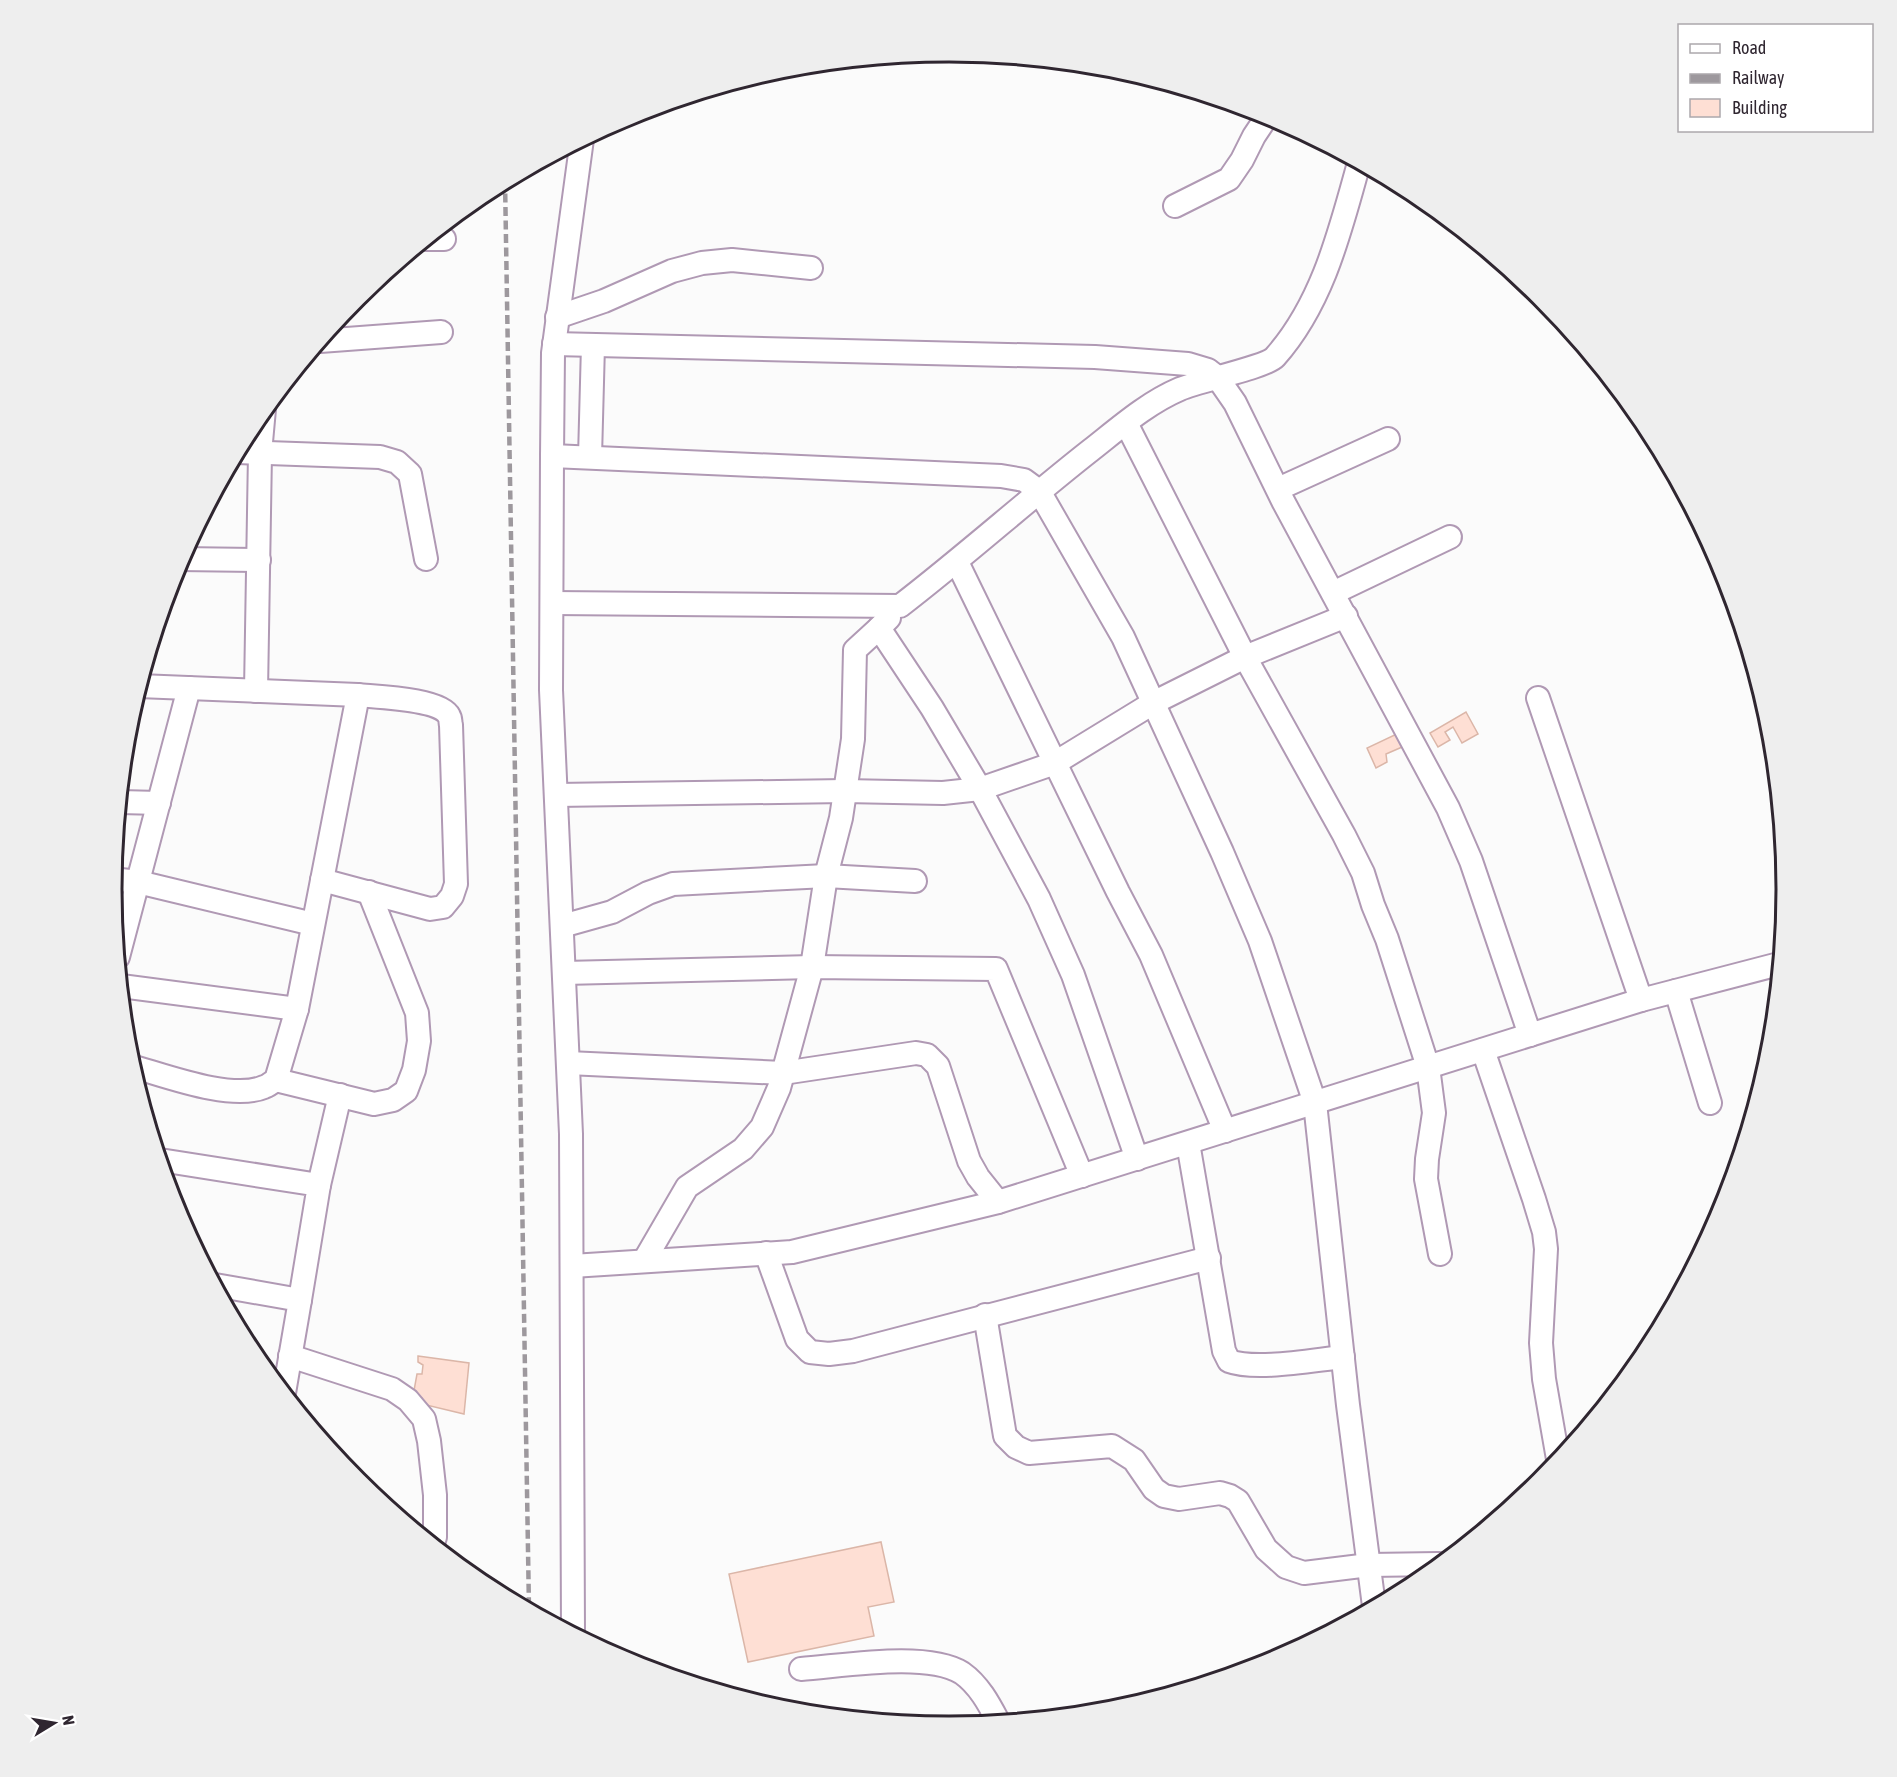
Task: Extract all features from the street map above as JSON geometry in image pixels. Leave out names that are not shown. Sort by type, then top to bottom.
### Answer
[{"type":"street","points":[[1175,206],[1229,179],[1263,123]]},
{"type":"street","points":[[573,1625],[571,1134],[551,690],[552,456],[554,344],[581,148]]},
{"type":"street","points":[[644,1261],[687,1186],[743,1149],[762,1127],[783,1073],[812,967],[826,876],[841,818],[853,739],[855,650],[900,606],[957,562],[1039,491],[1143,410],[1180,389],[1273,360],[1308,311],[1335,249],[1357,169]]},
{"type":"street","points":[[557,317],[604,301],[672,271],[702,263],[732,260],[810,268]]},
{"type":"street","points":[[331,339],[441,332]]},
{"type":"street","points":[[554,344],[1095,357],[1188,364],[1208,370],[1217,377],[1235,403],[1278,489],[1448,808],[1471,861],[1530,1035]]},
{"type":"street","points":[[590,457],[593,345]]},
{"type":"street","points":[[1126,423],[1245,657],[1363,873],[1428,1067],[1434,1113],[1426,1179],[1440,1254]]},
{"type":"street","points":[[256,691],[262,427]]},
{"type":"street","points":[[1278,489],[1388,439]]},
{"type":"street","points":[[246,452],[380,457],[397,462],[410,474],[426,560]]},
{"type":"street","points":[[552,456],[990,475],[1024,480],[1039,491],[1123,637],[1153,703],[1260,941],[1315,1103],[1373,1598]]},
{"type":"street","points":[[1333,593],[1450,537]]},
{"type":"street","points":[[190,559],[259,560]]},
{"type":"street","points":[[957,562],[1151,955],[1225,1131]]},
{"type":"street","points":[[552,603],[900,606]]},
{"type":"street","points":[[556,795],[845,791],[943,793],[980,789],[1055,763],[1153,703],[1245,657],[1346,616]]},
{"type":"street","points":[[879,628],[932,708],[980,789],[1039,899],[1073,975],[1137,1159]]},
{"type":"street","points":[[147,686],[358,695],[429,704],[449,715],[456,884],[452,896],[443,907],[430,909],[322,880]]},
{"type":"street","points":[[123,939],[189,688]]},
{"type":"street","points":[[142,1069],[224,1090],[250,1091],[276,1080],[297,1009],[358,695]]},
{"type":"street","points":[[1538,698],[1641,1000]]},
{"type":"street","points":[[127,802],[159,803]]},
{"type":"street","points":[[562,926],[612,912],[648,893],[673,884],[826,876],[915,881]]},
{"type":"street","points":[[122,880],[313,924]]},
{"type":"street","points":[[276,1080],[374,1104],[393,1100],[406,1091],[414,1070],[419,1041],[417,1013],[369,892]]},
{"type":"street","points":[[572,1266],[792,1252],[998,1202],[1641,1000],[1771,966]]},
{"type":"street","points":[[564,973],[812,967],[996,969],[1082,1176]]},
{"type":"street","points":[[128,987],[297,1009]]},
{"type":"street","points":[[1676,991],[1710,1103]]},
{"type":"street","points":[[1483,1050],[1544,1232],[1540,1343],[1556,1449]]},
{"type":"street","points":[[568,1063],[783,1073],[916,1053],[927,1055],[938,1066],[969,1161],[978,1177],[998,1202]]},
{"type":"street","points":[[286,1383],[319,1185],[340,1095]]},
{"type":"street","points":[[1188,1143],[1224,1352],[1229,1361],[1239,1365],[1254,1365],[1343,1357]]},
{"type":"street","points":[[168,1161],[319,1185]]},
{"type":"street","points":[[766,1253],[797,1339],[810,1352],[829,1354],[853,1351],[1209,1258]]},
{"type":"street","points":[[224,1287],[300,1300]]},
{"type":"street","points":[[985,1315],[1005,1436],[1016,1447],[1029,1453],[1112,1446],[1134,1460],[1154,1489],[1164,1496],[1179,1499],[1220,1493],[1238,1501],[1266,1549],[1286,1567],[1304,1573],[1369,1564],[1425,1564]]},
{"type":"street","points":[[290,1356],[392,1389],[408,1400],[424,1419],[435,1495],[435,1537]]},
{"type":"street","points":[[801,1669],[915,1660],[942,1664],[963,1674],[985,1696],[995,1714]]},
{"type":"building","points":[[1466,712],[1478,734],[1462,743],[1453,727],[1445,732],[1450,740],[1438,747],[1430,733]]},
{"type":"building","points":[[1403,731],[1409,744],[1386,754],[1387,762],[1376,768],[1367,748]]},
{"type":"building","points":[[418,1356],[469,1363],[464,1414],[422,1404],[422,1398],[413,1396],[417,1374],[422,1374],[423,1365],[418,1362]]},
{"type":"building","points":[[881,1542],[894,1602],[868,1607],[874,1636],[748,1662],[729,1574]]},
{"type":"railway","points":[[505,191],[529,1601]]}]
